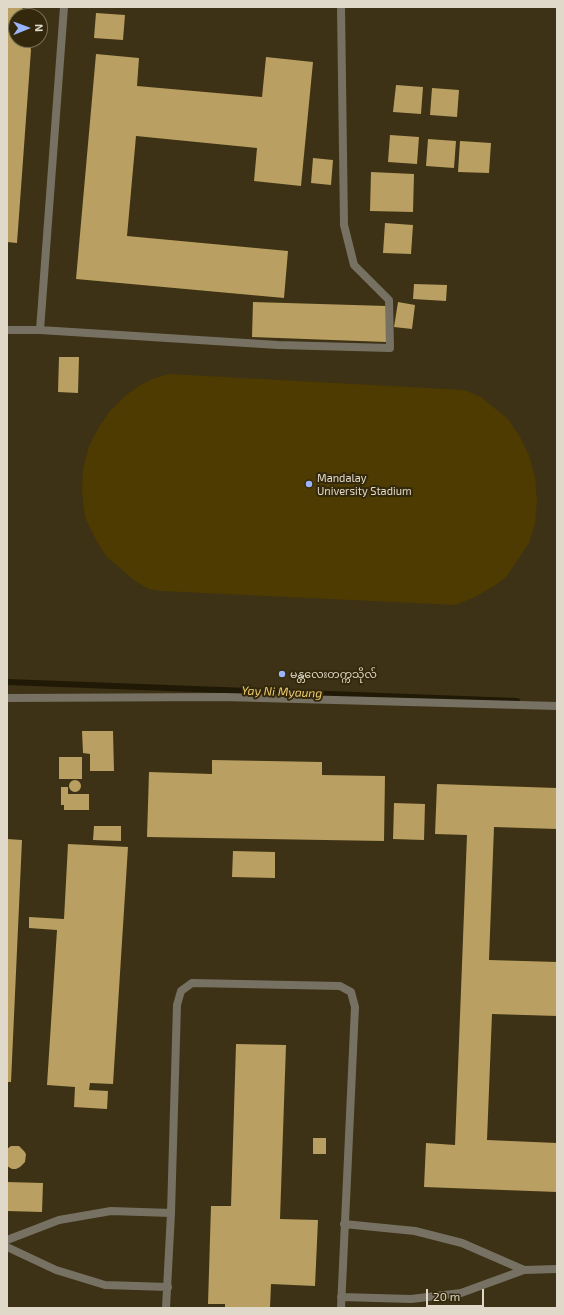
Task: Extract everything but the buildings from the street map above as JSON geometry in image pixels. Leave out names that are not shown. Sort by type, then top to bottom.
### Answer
[{"type":"lane","points":[[40,330],[64,7]]},
{"type":"lane","points":[[7,330],[40,330],[278,344],[390,348],[389,300],[354,265],[344,225],[341,7]]},
{"type":"lane","points":[[7,698],[224,697],[557,706]]},
{"type":"lane","points":[[166,1308],[171,1213],[178,1005],[182,991],[192,983],[340,986],[351,992],[355,1007],[341,1308]]},
{"type":"lane","points":[[7,1240],[59,1220],[111,1210],[171,1213]]},
{"type":"lane","points":[[344,1224],[415,1231],[462,1243],[524,1270]]},
{"type":"lane","points":[[7,1247],[56,1270],[105,1285],[168,1287]]},
{"type":"lane","points":[[341,1297],[411,1299],[461,1293],[524,1270],[557,1269]]},
{"type":"shaded area","name":"Mandalay University Stadium","points":[[169,374],[464,390],[481,397],[509,420],[529,455],[535,477],[537,501],[535,524],[529,543],[507,576],[477,596],[456,605],[162,591],[149,589],[135,581],[106,556],[95,538],[85,517],[82,491],[83,469],[89,446],[99,427],[110,411],[126,395],[139,386],[155,378]]},
{"type":"waterway","name":"Yay Ni Myaung","points":[[7,682],[517,701]]},
{"type":"place","name":"Mandalay University Stadium","points":[[309,484]]},
{"type":"place","name":"မန္တလေးတက္ကသိုလ်","points":[[282,674]]}]
